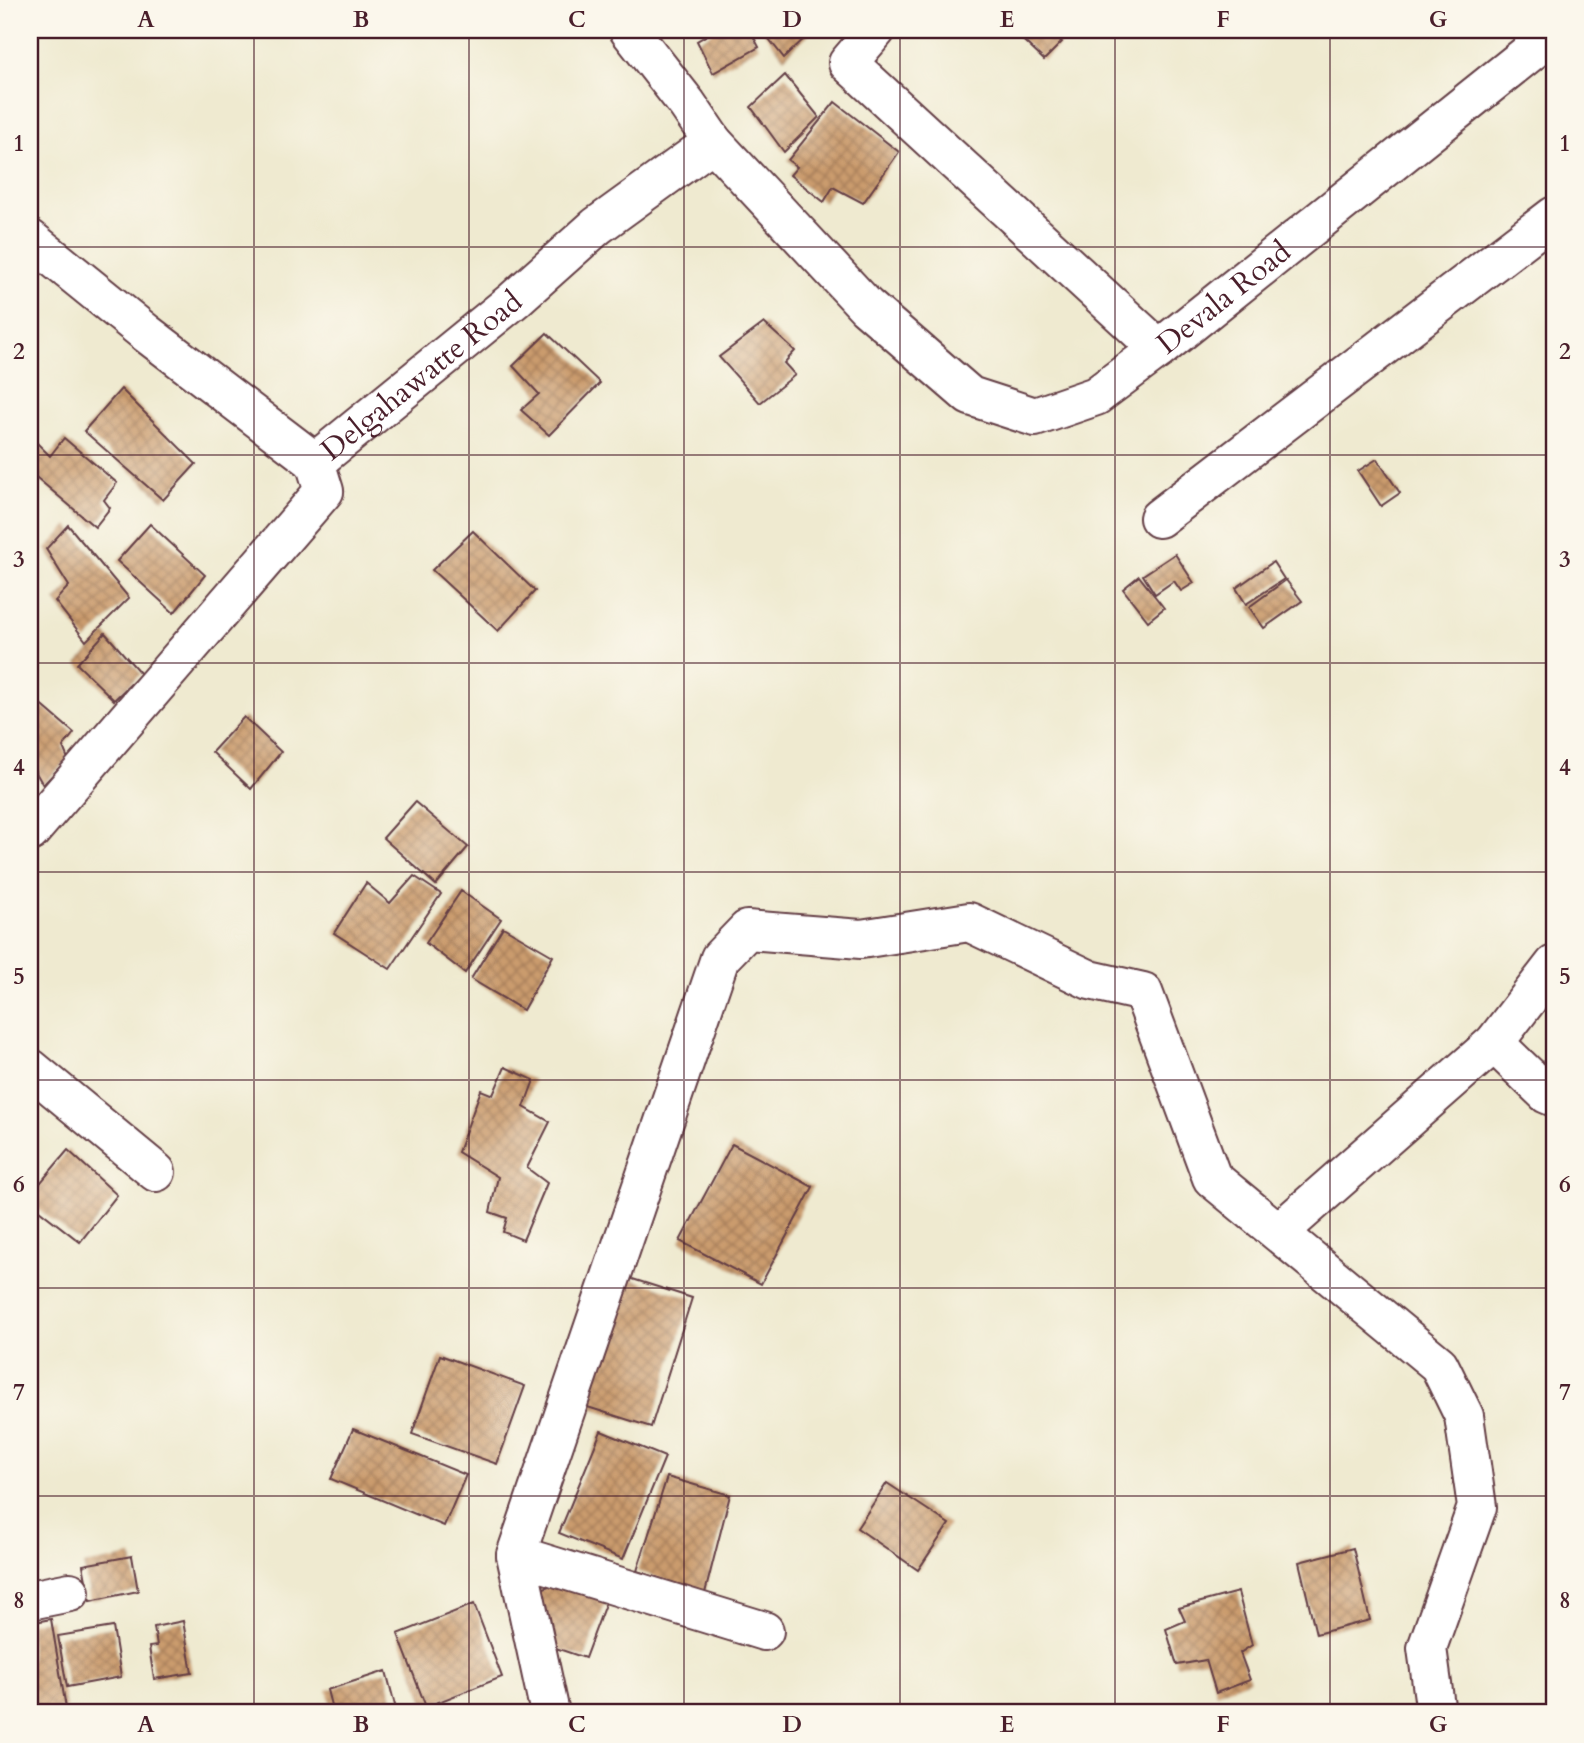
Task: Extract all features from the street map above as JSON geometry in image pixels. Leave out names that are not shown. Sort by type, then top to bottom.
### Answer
[{"type":"street","points":[[629,30],[713,142],[866,306],[970,396],[1035,417],[1096,396],[1159,349]]},
{"type":"street","name":"Devala Road","points":[[876,30],[848,63],[1159,349],[1554,33]]},
{"type":"street","name":"Delgahawatte Road","points":[[30,239],[315,462],[514,300],[597,226],[713,142]]},
{"type":"street","points":[[1158,518],[1554,216]]},
{"type":"street","points":[[30,832],[324,491],[315,462]]},
{"type":"street","points":[[550,1713],[516,1555],[720,958],[747,930],[861,939],[969,922],[1090,980],[1143,992],[1212,1178],[1439,1365],[1464,1416],[1478,1507],[1427,1648],[1436,1713]]},
{"type":"street","points":[[1279,1232],[1494,1043],[1554,965]]},
{"type":"street","points":[[1494,1043],[1547,1094],[1554,1097]]},
{"type":"street","points":[[30,1068],[156,1172]]},
{"type":"street","points":[[516,1555],[765,1631]]},
{"type":"street","points":[[30,1600],[69,1592]]},
{"type":"building","points":[[716,30],[750,30],[759,47],[713,73],[697,41]]},
{"type":"building","points":[[762,30],[813,30],[784,58]]},
{"type":"building","points":[[1012,30],[1047,30],[1062,42],[1044,60]]},
{"type":"building","points":[[785,75],[819,117],[784,152],[751,107]]},
{"type":"building","points":[[835,102],[899,152],[863,203],[833,187],[824,202],[790,175],[797,167],[788,160]]},
{"type":"building","points":[[764,323],[795,351],[784,363],[795,375],[760,403],[719,357]]},
{"type":"building","points":[[547,333],[600,383],[549,435],[521,410],[539,394],[513,366]]},
{"type":"building","points":[[121,389],[196,464],[163,500],[84,431]]},
{"type":"building","points":[[64,438],[117,483],[104,500],[110,508],[95,527],[30,472],[30,449],[35,441],[50,456]]},
{"type":"building","points":[[1377,459],[1400,493],[1381,506],[1358,471]]},
{"type":"building","points":[[150,524],[205,575],[174,613],[117,561]]},
{"type":"building","points":[[68,525],[129,598],[86,641],[55,601],[69,586],[46,549]]},
{"type":"building","points":[[473,531],[535,591],[498,631],[432,570]]},
{"type":"building","points":[[1175,554],[1194,583],[1181,591],[1174,581],[1155,594],[1143,575]]},
{"type":"building","points":[[1273,562],[1284,579],[1246,604],[1236,588]]},
{"type":"building","points":[[1139,576],[1164,608],[1148,621],[1123,589]]},
{"type":"building","points":[[1286,580],[1302,601],[1264,628],[1249,607]]},
{"type":"building","points":[[105,633],[141,674],[114,700],[77,664]]},
{"type":"building","points":[[30,695],[74,733],[63,747],[68,759],[43,785],[34,769],[30,776]]},
{"type":"building","points":[[244,717],[281,752],[251,789],[212,752]]},
{"type":"building","points":[[415,802],[468,847],[436,885],[383,838]]},
{"type":"building","points":[[414,876],[441,894],[390,969],[334,933],[366,883],[390,903]]},
{"type":"building","points":[[461,891],[501,919],[465,973],[426,943]]},
{"type":"building","points":[[503,927],[553,956],[523,1010],[471,979]]},
{"type":"building","points":[[505,1067],[534,1080],[524,1107],[550,1122],[527,1168],[547,1183],[523,1240],[503,1232],[507,1218],[490,1212],[498,1177],[458,1152],[481,1090],[493,1095]]},
{"type":"building","points":[[732,1144],[813,1187],[761,1284],[680,1241]]},
{"type":"building","points":[[68,1150],[117,1195],[80,1242],[30,1203],[30,1195]]},
{"type":"building","points":[[620,1275],[692,1298],[651,1427],[578,1404]]},
{"type":"building","points":[[440,1355],[525,1386],[497,1464],[412,1434]]},
{"type":"building","points":[[353,1429],[466,1475],[444,1526],[331,1479]]},
{"type":"building","points":[[601,1431],[665,1457],[623,1559],[559,1533]]},
{"type":"building","points":[[667,1477],[730,1495],[705,1593],[637,1571]]},
{"type":"building","points":[[887,1483],[949,1524],[918,1570],[857,1528]]},
{"type":"building","points":[[1353,1548],[1370,1620],[1316,1634],[1299,1562]]},
{"type":"building","points":[[132,1556],[138,1591],[90,1601],[83,1565]]},
{"type":"building","points":[[554,1584],[608,1596],[585,1658],[541,1643],[529,1594]]},
{"type":"building","points":[[1238,1592],[1252,1645],[1240,1653],[1250,1680],[1216,1693],[1206,1660],[1177,1665],[1166,1629],[1185,1621],[1179,1608]]},
{"type":"building","points":[[474,1604],[502,1677],[426,1707],[398,1634]]},
{"type":"building","points":[[51,1619],[66,1708],[30,1713],[30,1623]]},
{"type":"building","points":[[183,1621],[192,1673],[154,1679],[149,1647],[157,1646],[154,1627]]},
{"type":"building","points":[[113,1627],[121,1677],[67,1687],[58,1636]]},
{"type":"building","points":[[386,1671],[397,1713],[333,1713],[327,1690]]}]
